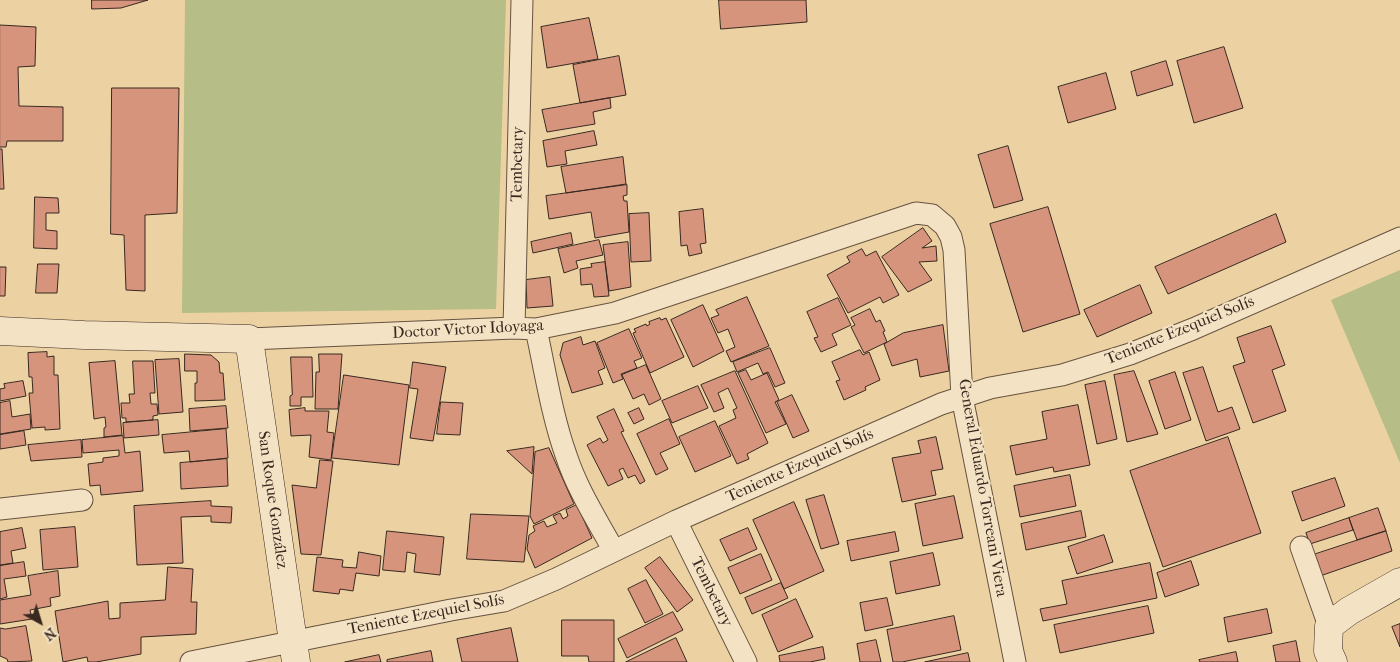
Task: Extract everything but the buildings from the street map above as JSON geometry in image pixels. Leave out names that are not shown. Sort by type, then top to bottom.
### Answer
[{"type":"street","name":"Tembetary","points":[[514,328],[522,0]]},
{"type":"street","name":"Doctor Victor Idoyaga","points":[[0,331],[84,336],[249,339],[514,328],[536,329],[615,314],[916,214],[932,215],[945,226]]},
{"type":"street","name":"General Eduardo Torreani Viera","points":[[945,226],[951,237],[954,250],[962,397],[1015,662]]},
{"type":"street","name":"Teniente Ezequiel Solís","points":[[191,662],[294,652],[451,610],[504,602],[676,521],[941,404],[990,388],[1062,376],[1130,354],[1192,329],[1400,238]]},
{"type":"street","points":[[536,329],[558,431],[566,455],[576,480],[614,550]]},
{"type":"street","name":"San Roque González","points":[[249,339],[294,652]]},
{"type":"street","points":[[0,509],[82,500]]},
{"type":"street","name":"Tembetary","points":[[676,521],[746,662]]},
{"type":"street","points":[[1301,547],[1329,626],[1328,650],[1333,662]]},
{"type":"street","points":[[1329,626],[1348,611],[1400,582]]},
{"type":"green space","points":[[185,0],[506,0],[496,309],[182,313]]},
{"type":"green space","points":[[1400,270],[1400,463],[1331,300]]}]
